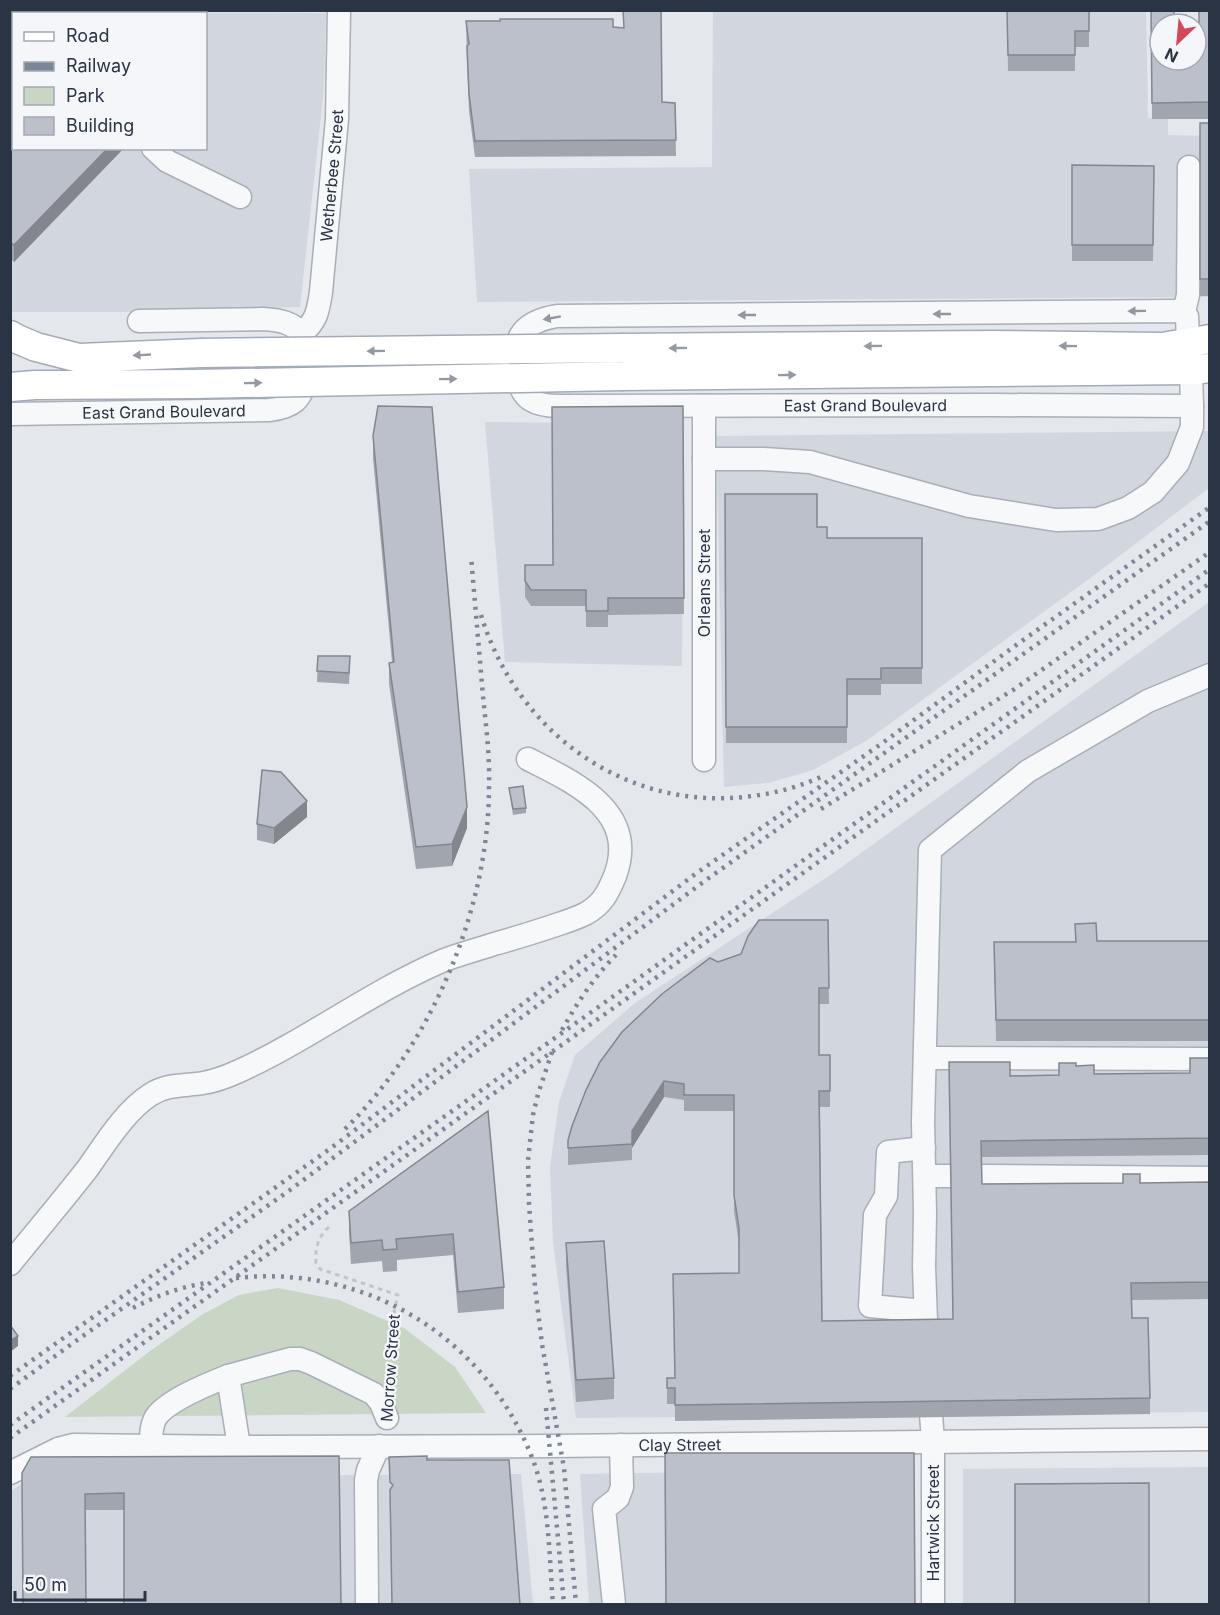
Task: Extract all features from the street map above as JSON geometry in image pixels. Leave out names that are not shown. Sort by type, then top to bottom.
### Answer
[{"type":"main road","name":"East Grand Boulevard","points":[[10,335],[36,347],[79,358],[201,353],[623,348],[993,359]]},
{"type":"main road","name":"East Grand Boulevard","points":[[19,385],[623,376],[993,359],[1200,355]]},
{"type":"main road","points":[[10,357],[79,358]]},
{"type":"street","name":"Wetherbee Street","points":[[301,334],[309,328],[317,315],[321,292],[337,119],[339,10]]},
{"type":"street","points":[[155,150],[167,161],[240,197]]},
{"type":"street","points":[[704,459],[810,462],[969,506],[1056,520],[1098,519],[1128,508],[1153,492],[1178,463],[1192,427],[1192,406],[1200,355],[1184,312],[1188,295],[1189,167]]},
{"type":"street","name":"East Grand Boulevard","points":[[1184,312],[557,316],[534,323],[519,338],[516,354],[518,382],[525,395],[536,403],[559,406],[1192,406]]},
{"type":"street","points":[[993,313],[993,405]]},
{"type":"street","points":[[139,321],[274,320],[291,325],[301,334]]},
{"type":"street","name":"East Grand Boulevard","points":[[10,414],[278,410],[294,403],[304,387],[308,355],[301,334]]},
{"type":"street","name":"Orleans Street","points":[[704,406],[704,760]]},
{"type":"street","name":"East Grand Boulevard","points":[[10,422],[59,423]]},
{"type":"street","name":"Hartwick Street","points":[[933,1605],[933,1441],[925,1311],[924,1148],[930,850],[1028,771],[1148,701],[1209,675]]},
{"type":"street","points":[[10,1264],[74,1186],[123,1121],[149,1095],[167,1087],[202,1083],[235,1073],[276,1054],[395,983],[441,961],[530,934],[584,915],[596,907],[604,899],[621,853],[620,836],[614,820],[603,805],[566,778],[528,759]]},
{"type":"street","points":[[925,1058],[1209,1059]]},
{"type":"street","points":[[924,1148],[888,1152],[886,1196],[875,1215],[870,1306],[925,1311]]},
{"type":"street","points":[[925,1176],[951,1176]]},
{"type":"street","points":[[982,1176],[1209,1178]]},
{"type":"street","points":[[151,1445],[151,1431],[161,1411],[201,1386],[290,1359],[300,1359],[374,1394],[381,1403],[387,1418]]},
{"type":"street","points":[[228,1377],[239,1447]]},
{"type":"street","name":"Clay Street","points":[[10,1473],[58,1449],[74,1445],[239,1447],[621,1445],[1209,1439]]},
{"type":"street","points":[[614,1605],[604,1509],[618,1498],[622,1487],[621,1445]]},
{"type":"street","points":[[367,1605],[366,1480],[379,1446]]},
{"type":"path","name":"Morrow Street","points":[[329,1227],[316,1245],[316,1263],[320,1269],[398,1295],[390,1329],[387,1364],[387,1418]]},
{"type":"shaded area","points":[[713,11],[1146,11],[1148,118],[1168,119],[1168,135],[1209,136],[1209,297],[477,302],[469,169],[712,167]]},
{"type":"shaded area","points":[[10,12],[12,12],[12,150],[207,150],[207,13],[326,13],[324,89],[300,307],[135,312],[13,312],[11,310]]},
{"type":"shaded area","points":[[485,422],[683,424],[682,666],[505,662]]},
{"type":"shaded area","points":[[1209,431],[1209,488],[1089,579],[866,741],[813,770],[768,783],[724,787],[716,436]]},
{"type":"shaded area","points":[[1209,602],[1209,1412],[576,1418],[553,1242],[550,1167],[559,1102],[575,1055],[635,1003],[832,874]]},
{"type":"shaded area","points":[[1209,1467],[1209,1604],[963,1604],[963,1469]]},
{"type":"shaded area","points":[[914,1469],[915,1604],[589,1604],[580,1474]]},
{"type":"shaded area","points":[[521,1474],[533,1604],[11,1604],[11,1491],[31,1477]]},
{"type":"green space","points":[[278,1288],[339,1300],[404,1328],[455,1367],[486,1413],[65,1417],[150,1351],[203,1314],[239,1295]]},
{"type":"building","points":[[623,10],[661,10],[662,102],[675,103],[676,140],[475,141],[469,94],[467,46],[469,44],[466,21],[613,19],[613,27],[624,28]]},
{"type":"building","points":[[1007,10],[1089,10],[1089,31],[1075,31],[1075,55],[1008,55]]},
{"type":"building","points":[[1151,10],[1174,10],[1174,12],[1151,12]]},
{"type":"building","points":[[1199,10],[1209,10],[1209,102],[1152,103],[1152,72],[1208,72],[1208,12],[1199,12]]},
{"type":"building","points":[[10,91],[12,106],[10,107]]},
{"type":"building","points":[[12,110],[12,150],[106,150],[14,245],[10,242],[10,112]]},
{"type":"building","points":[[1200,123],[1209,123],[1209,279],[1200,279]]},
{"type":"building","points":[[1072,165],[1154,166],[1153,245],[1072,245]]},
{"type":"building","points":[[378,406],[432,407],[467,807],[452,844],[416,847],[389,663],[394,662],[373,436]]},
{"type":"building","points":[[683,406],[684,598],[608,598],[608,611],[586,611],[586,590],[531,590],[525,581],[525,565],[553,565],[552,407]]},
{"type":"building","points":[[725,494],[817,494],[817,527],[827,527],[827,538],[922,538],[922,668],[881,668],[881,679],[847,679],[847,727],[726,727]]},
{"type":"building","points":[[318,656],[350,656],[349,673],[317,671]]},
{"type":"building","points":[[262,770],[281,772],[307,801],[274,828],[257,824]]},
{"type":"building","points":[[523,786],[526,808],[513,809],[509,788]]},
{"type":"building","points":[[759,920],[828,920],[829,988],[819,988],[819,1055],[830,1055],[830,1091],[819,1091],[822,1321],[953,1319],[949,1062],[1010,1062],[1010,1076],[1059,1075],[1059,1063],[1076,1063],[1076,1066],[1094,1065],[1094,1074],[1190,1073],[1190,1058],[1209,1058],[1209,1138],[981,1141],[982,1184],[1123,1183],[1123,1174],[1140,1174],[1140,1183],[1209,1182],[1209,1282],[1131,1283],[1132,1318],[1148,1318],[1150,1398],[675,1405],[675,1388],[667,1388],[667,1378],[675,1378],[673,1274],[739,1273],[739,1228],[734,1195],[734,1095],[684,1095],[684,1084],[664,1081],[632,1131],[632,1144],[568,1148],[568,1140],[586,1090],[600,1062],[622,1032],[662,994],[710,958],[718,962],[741,954],[748,936]]},
{"type":"building","points":[[1096,923],[1097,941],[1209,941],[1209,1020],[996,1020],[994,942],[1076,942],[1075,924]]},
{"type":"building","points":[[488,1111],[504,1287],[458,1292],[453,1234],[396,1239],[397,1249],[383,1250],[382,1240],[351,1243],[349,1211]]},
{"type":"building","points":[[604,1241],[614,1378],[576,1380],[566,1243]]},
{"type":"building","points":[[10,1325],[18,1336],[10,1341]]},
{"type":"building","points":[[665,1453],[914,1453],[915,1605],[666,1605]]},
{"type":"building","points":[[339,1456],[341,1605],[124,1605],[124,1493],[85,1494],[86,1605],[23,1605],[22,1473],[31,1457]]},
{"type":"building","points":[[427,1456],[427,1460],[509,1460],[520,1605],[392,1605],[390,1490],[393,1485],[390,1482],[389,1457]]},
{"type":"building","points":[[1149,1483],[1149,1605],[1015,1605],[1015,1484]]},
{"type":"railway","points":[[10,1376],[331,1148],[694,875],[881,744],[1210,507]]},
{"type":"railway","points":[[10,1389],[290,1190],[706,880],[1210,521]]},
{"type":"railway","points":[[821,809],[1013,690],[1210,552]]},
{"type":"railway","points":[[345,1129],[376,1095],[404,1057],[429,1015],[450,972],[479,880],[486,833],[489,764],[471,556]]},
{"type":"railway","points":[[10,1425],[1210,569]]},
{"type":"railway","points":[[10,1438],[1210,583]]},
{"type":"railway","points":[[481,615],[498,657],[521,695],[550,729],[583,756],[621,777],[662,791],[706,798],[771,793],[798,786],[825,775]]},
{"type":"railway","points":[[562,1030],[586,991],[616,955]]},
{"type":"railway","points":[[552,1052],[533,1115],[528,1160],[529,1204],[542,1344],[564,1468],[576,1604]]},
{"type":"railway","points":[[236,1278],[284,1277],[331,1283],[375,1297],[416,1318],[453,1345],[485,1378],[512,1416],[533,1460],[546,1513],[553,1604]]},
{"type":"railway","points":[[133,1308],[168,1292],[206,1283]]},
{"type":"railway","points":[[546,1408],[564,1604]]}]
